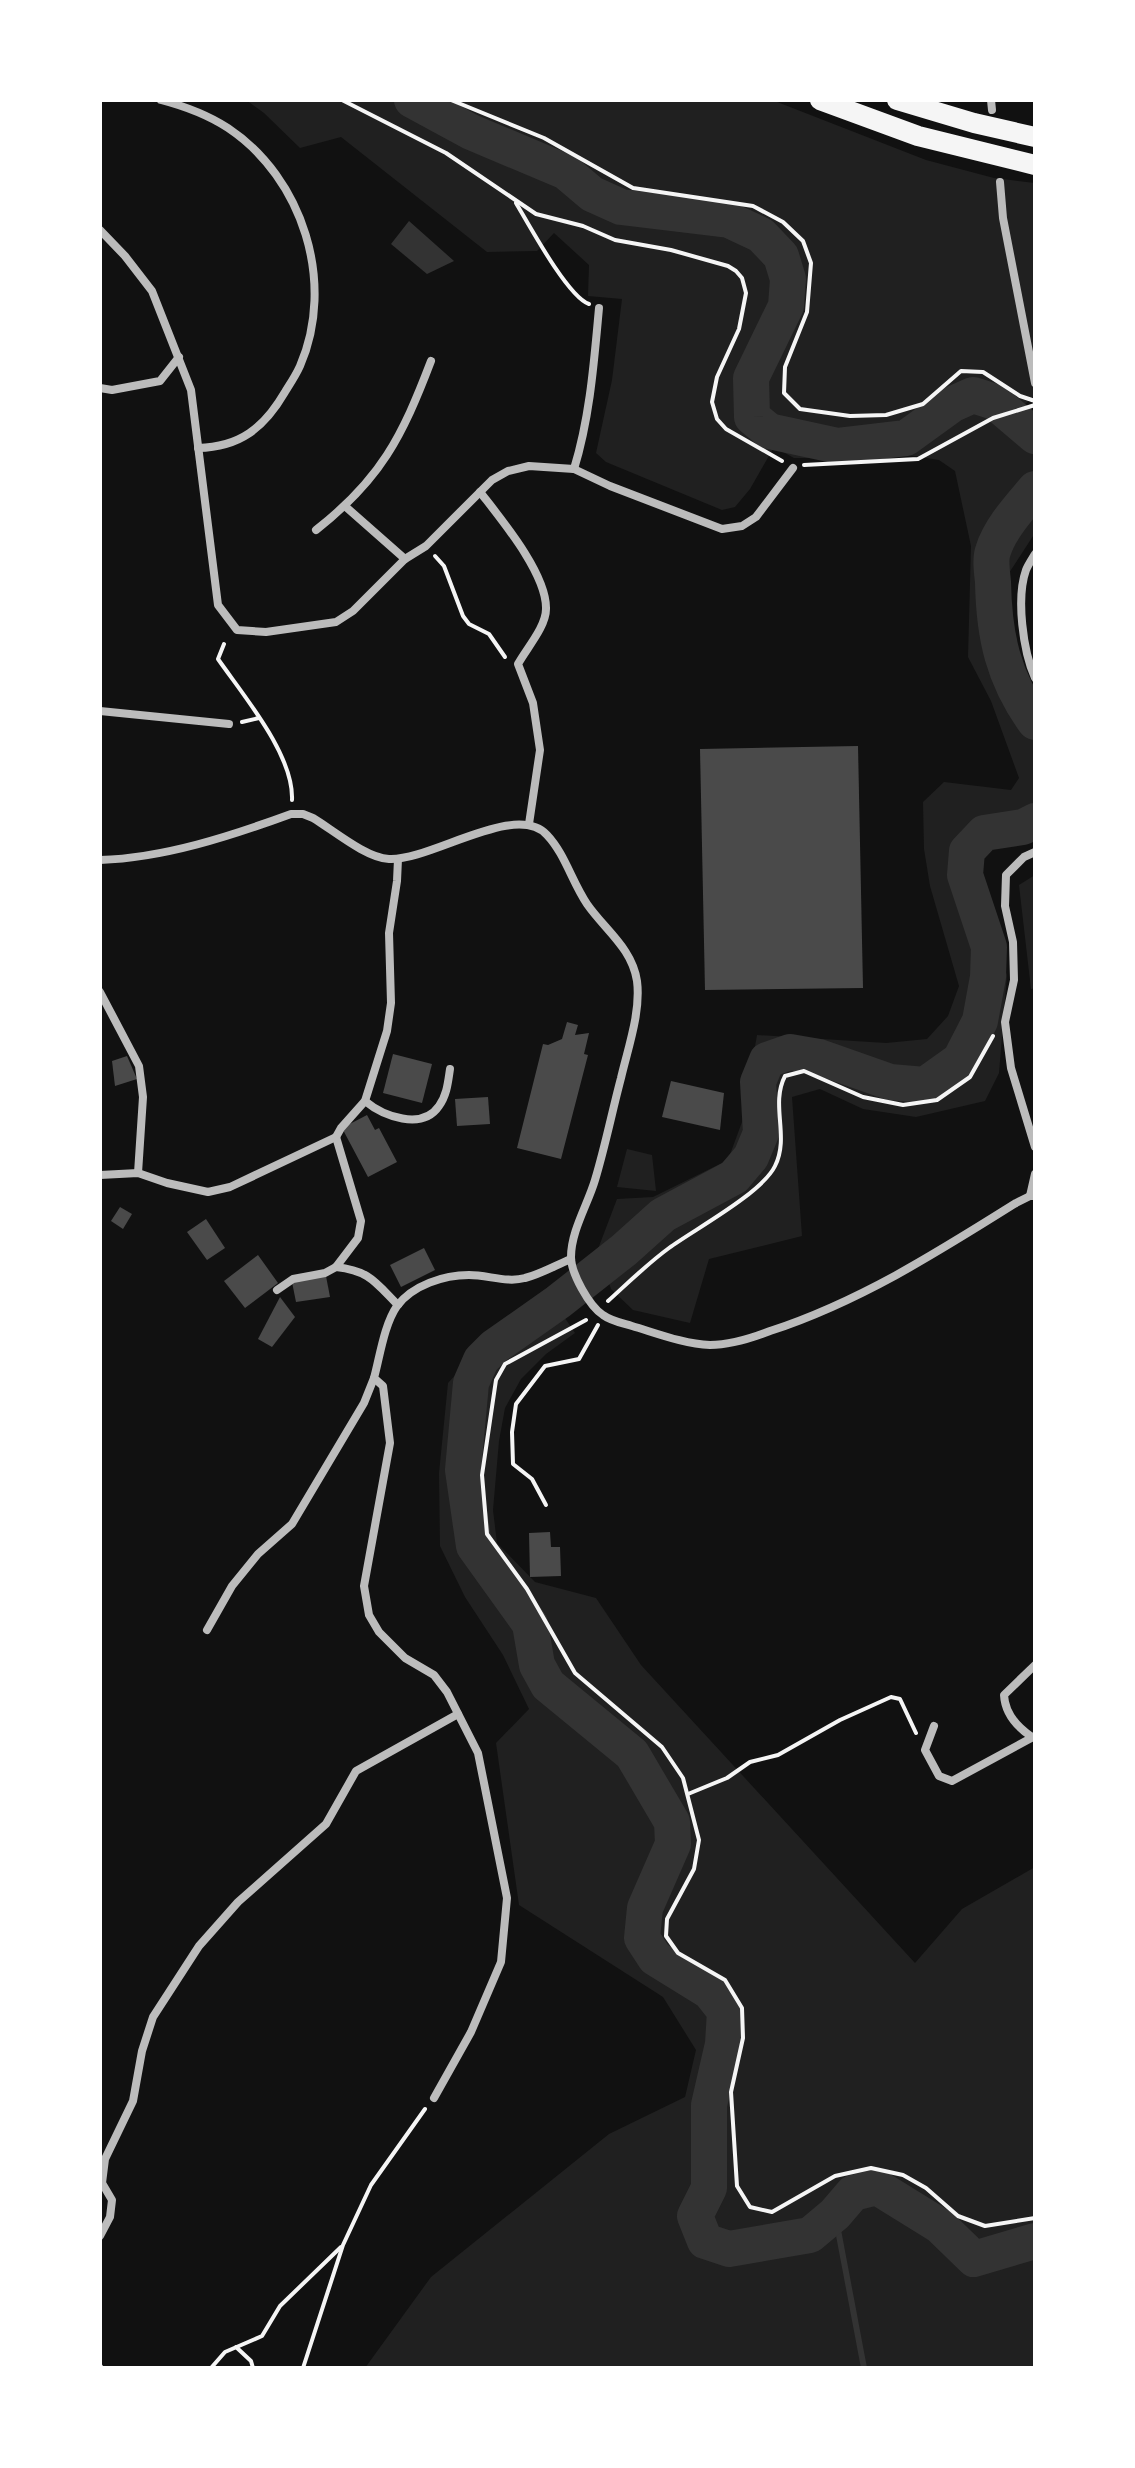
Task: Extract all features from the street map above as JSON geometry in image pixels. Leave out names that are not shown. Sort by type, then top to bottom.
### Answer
[{"type":"main road","points":[[820,100],[918,136],[1035,165]]},
{"type":"main road","points":[[897,100],[1035,137]]},
{"type":"street","points":[[161,100],[187,107],[229,128],[266,161],[288,193],[306,233],[315,275],[309,338],[300,367],[271,417],[237,442],[198,448]]},
{"type":"street","points":[[1000,182],[1003,218],[1035,383]]},
{"type":"street","points":[[100,230],[152,291],[191,390],[218,605],[237,630],[266,632],[336,622],[353,611],[405,559],[426,546],[492,480],[508,471],[529,466],[574,469],[722,529],[742,526],[756,517],[793,468]]},
{"type":"street","points":[[574,469],[582,442],[599,308]]},
{"type":"street","points":[[100,388],[112,390],[160,381],[179,357]]},
{"type":"street","points":[[316,530],[346,507],[364,488],[391,450],[414,405],[431,361]]},
{"type":"street","points":[[480,492],[532,566],[543,592],[546,611],[518,664],[533,703],[540,750],[529,824]]},
{"type":"street","points":[[346,507],[405,559]]},
{"type":"street","points":[[1035,554],[1025,571],[1021,606],[1025,643],[1035,678]]},
{"type":"street","points":[[100,711],[229,724]]},
{"type":"street","points":[[100,860],[119,860],[181,848],[291,814],[313,818],[369,853],[385,859],[398,859],[461,841],[500,826],[529,824],[548,836],[588,906],[626,950],[633,963],[637,983],[632,1030],[595,1180],[573,1244],[573,1269],[598,1310],[660,1334],[710,1345],[760,1335],[796,1323],[908,1270],[1033,1196],[1035,1174]]},
{"type":"street","points":[[1035,852],[1024,857],[1006,875],[1005,906],[1013,942],[1014,980],[1005,1022],[1011,1068],[1035,1147]]},
{"type":"street","points":[[100,1175],[138,1173],[208,1192],[230,1187],[336,1137],[365,1101],[387,1031],[391,1003],[389,933],[398,859]]},
{"type":"street","points":[[100,992],[139,1066],[143,1097],[138,1173]]},
{"type":"street","points":[[365,1101],[379,1112],[399,1119],[429,1117],[446,1094],[450,1069]]},
{"type":"street","points":[[277,1290],[293,1279],[325,1273],[336,1267],[358,1238],[361,1221],[336,1137]]},
{"type":"street","points":[[207,1630],[232,1586],[258,1554],[292,1524],[364,1403],[398,1305],[424,1285],[444,1277],[471,1275],[511,1280],[525,1278],[571,1259]]},
{"type":"street","points":[[336,1267],[357,1269],[369,1276],[398,1305]]},
{"type":"street","points":[[374,1378],[383,1386],[390,1443],[364,1586],[369,1615],[379,1632],[405,1658],[434,1675],[447,1692],[478,1753],[507,1898],[501,1962],[471,2032],[434,2098]]},
{"type":"street","points":[[1033,1736],[1020,1729],[1004,1706],[1004,1695],[1035,1665]]},
{"type":"street","points":[[100,2236],[110,2217],[112,2200],[102,2183],[105,2159],[133,2101],[142,2051],[153,2017],[199,1946],[238,1902],[326,1824],[356,1771],[458,1714]]},
{"type":"street","points":[[934,1726],[925,1750],[939,1776],[952,1781],[1033,1736]]},
{"type":"path","points":[[342,100],[446,153],[536,214],[583,226],[615,240],[671,250],[736,271],[742,278],[746,293],[739,329],[717,377],[712,402],[717,419],[726,429],[793,468],[820,463],[918,459],[999,416],[1035,403]]},
{"type":"path","points":[[451,100],[544,138],[633,188],[753,206],[783,222],[803,241],[811,263],[807,312],[785,367],[784,393],[800,409],[850,416],[886,415],[923,404],[961,371],[983,372],[1035,403]]},
{"type":"path","points":[[514,201],[575,294],[581,301],[599,308]]},
{"type":"path","points":[[426,546],[444,566],[469,624],[489,634],[505,657],[518,664]]},
{"type":"path","points":[[224,644],[218,659],[278,749],[292,792],[291,814]]},
{"type":"path","points":[[1005,1022],[970,1077],[937,1100],[903,1105],[863,1097],[804,1071],[785,1076],[778,1090],[783,1140],[775,1167],[756,1188],[666,1250],[582,1323],[505,1364],[496,1380],[482,1475],[487,1534],[527,1589],[575,1673],[662,1747],[683,1778],[699,1840],[694,1869],[667,1919],[666,1936],[678,1953],[725,1980],[742,2008],[743,2038],[731,2092],[737,2186],[750,2207],[772,2212],[835,2176],[871,2168],[903,2175],[926,2188],[958,2216],[985,2226],[1035,2218]]},
{"type":"path","points":[[546,1505],[532,1479],[513,1464],[512,1432],[516,1404],[545,1366],[579,1359],[598,1310]]},
{"type":"path","points":[[688,1794],[727,1778],[750,1762],[778,1755],[840,1720],[891,1697],[900,1699],[925,1750]]},
{"type":"path","points":[[303,2368],[343,2245],[371,2185],[434,2098]]},
{"type":"path","points":[[211,2368],[225,2352],[262,2336],[280,2306],[343,2245]]},
{"type":"path","points":[[236,2347],[251,2361],[253,2368]]},
{"type":"path","points":[[166,2368],[176,2368]]},
{"type":"shaded area","points":[[246,100],[772,100],[926,160],[994,178],[1035,183],[1035,395],[1008,420],[1035,411],[1035,533],[1009,573],[1007,620],[1021,676],[1035,698],[1035,831],[986,842],[974,868],[1007,975],[999,1073],[985,1101],[916,1117],[863,1109],[820,1089],[792,1097],[802,1236],[709,1259],[690,1323],[633,1310],[611,1289],[598,1249],[617,1199],[653,1197],[728,1160],[742,1122],[757,1035],[886,1043],[927,1039],[948,1016],[959,986],[930,886],[924,849],[923,802],[944,782],[1011,790],[1019,778],[991,701],[968,657],[971,546],[955,471],[939,460],[908,455],[794,458],[774,447],[750,489],[735,507],[722,510],[606,462],[596,453],[612,380],[622,299],[588,296],[589,265],[554,233],[537,251],[487,252],[341,137],[300,148]]},
{"type":"shaded area","points":[[409,221],[454,261],[427,274],[391,244]]},
{"type":"shaded area","points":[[1035,875],[1035,988],[1031,989],[1019,885]]},
{"type":"shaded area","points":[[627,1149],[652,1155],[656,1191],[617,1187]]},
{"type":"shaded area","points":[[548,1293],[575,1333],[546,1354],[521,1379],[505,1408],[493,1510],[497,1543],[535,1582],[596,1598],[641,1665],[915,1963],[962,1909],[1035,1867],[1035,2368],[365,2368],[431,2277],[609,2134],[685,2097],[696,2050],[663,1997],[519,1905],[496,1743],[529,1709],[503,1655],[465,1597],[440,1546],[439,1473],[448,1383],[497,1330]]},
{"type":"building","points":[[858,746],[863,988],[705,990],[700,749]]},
{"type":"building","points":[[567,1022],[578,1025],[575,1035],[589,1033],[584,1054],[588,1055],[561,1159],[517,1148],[543,1044],[562,1039]]},
{"type":"building","points":[[393,1054],[432,1064],[422,1103],[383,1093]]},
{"type":"building","points":[[127,1056],[137,1079],[115,1086],[112,1061]]},
{"type":"building","points":[[671,1081],[724,1093],[720,1130],[662,1117]]},
{"type":"building","points":[[488,1097],[490,1124],[457,1126],[455,1099]]},
{"type":"building","points":[[367,1115],[375,1130],[379,1128],[397,1162],[368,1177],[342,1128]]},
{"type":"building","points":[[120,1207],[132,1214],[123,1229],[111,1221]]},
{"type":"building","points":[[206,1219],[225,1248],[207,1260],[187,1232]]},
{"type":"building","points":[[424,1248],[435,1270],[401,1287],[390,1265]]},
{"type":"building","points":[[258,1255],[278,1283],[245,1308],[224,1281]]},
{"type":"building","points":[[326,1276],[330,1297],[296,1302],[292,1282]]},
{"type":"building","points":[[280,1297],[295,1317],[272,1347],[258,1339]]},
{"type":"building","points":[[550,1532],[551,1547],[560,1547],[561,1576],[530,1577],[529,1533]]},
{"type":"waterway","points":[[412,100],[471,132],[566,172],[592,194],[621,207],[729,220],[761,235],[781,256],[788,279],[786,306],[751,378],[752,417],[769,431],[838,446],[906,438],[953,404],[973,395],[995,402],[1035,436]]},
{"type":"waterway","points":[[1035,489],[1000,534],[991,562],[995,620],[1002,656],[1015,689],[1035,722]]},
{"type":"waterway","points":[[1035,821],[1023,827],[984,833],[967,851],[965,875],[989,947],[988,977],[980,1021],[960,1060],[925,1085],[890,1082],[819,1057],[790,1052],[767,1060],[758,1082],[761,1133],[751,1157],[734,1177],[663,1215],[624,1250],[481,1360],[471,1383],[463,1470],[474,1546],[530,1624],[537,1665],[548,1685],[632,1754],[672,1822],[673,1844],[645,1908],[642,1938],[655,1958],[710,1992],[725,2011],[723,2044],[709,2105],[709,2188],[695,2216],[705,2241],[729,2249],[810,2235],[835,2214],[853,2193],[877,2187],[940,2226],[974,2259],[1035,2241]]},
{"type":"waterway","points":[[835,2214],[864,2368]]}]
